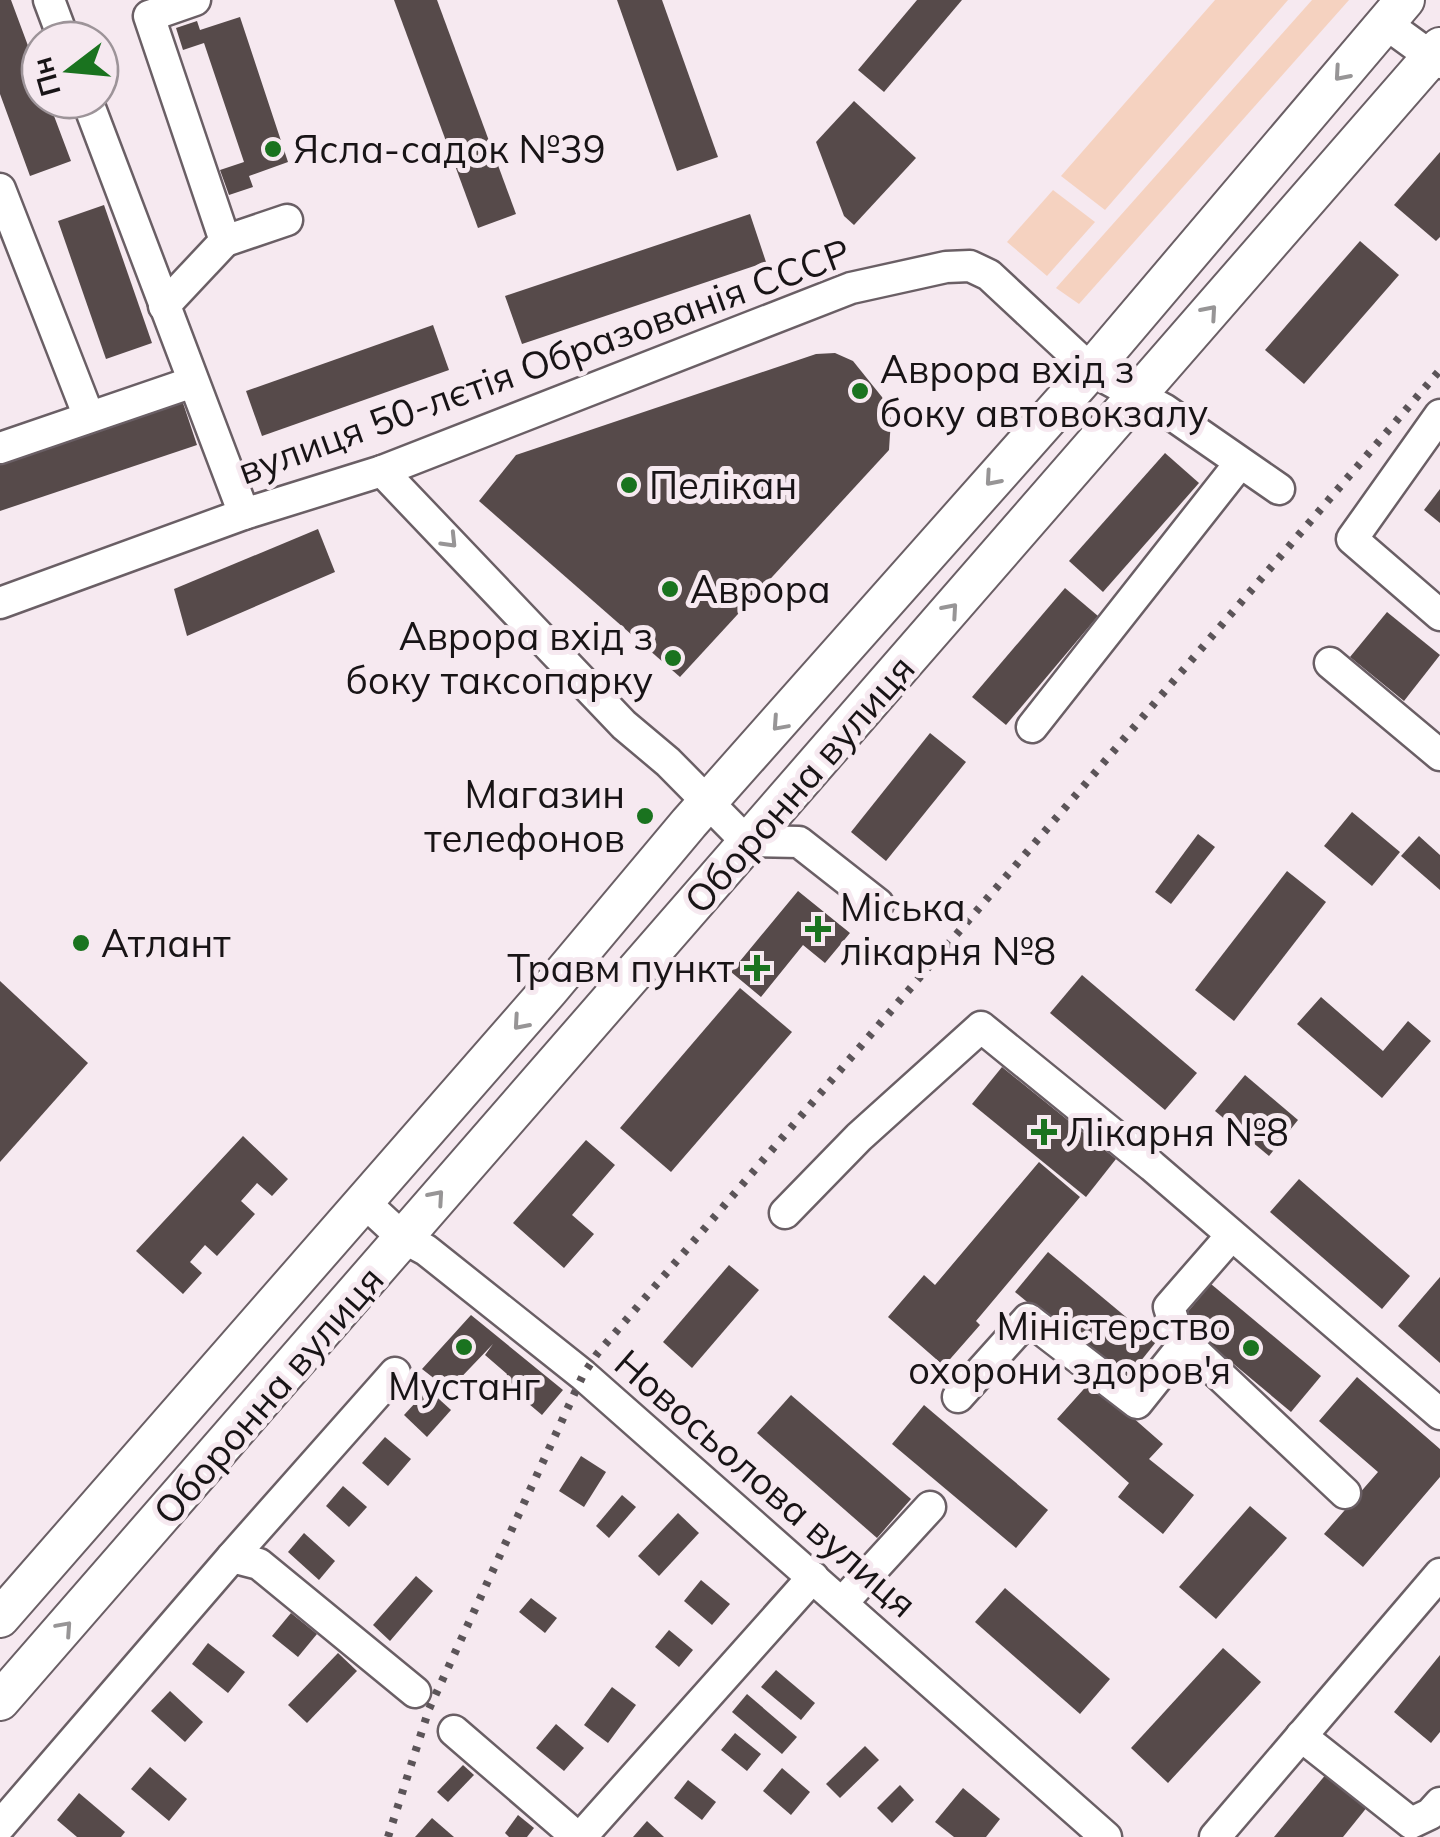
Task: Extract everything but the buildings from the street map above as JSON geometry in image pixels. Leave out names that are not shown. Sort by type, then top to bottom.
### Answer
[{"type":"main road","name":"Оборонна вулиця","points":[[0,1618],[708,803],[1091,370],[1395,12]]},
{"type":"main road","name":"Оборонна вулиця","points":[[0,1701],[746,841],[1437,55]]},
{"type":"street","points":[[196,0],[149,16],[225,240]]},
{"type":"street","points":[[1395,12],[1437,55]]},
{"type":"street","points":[[94,120],[244,514]]},
{"type":"street","points":[[0,188],[89,418]]},
{"type":"street","points":[[164,306],[225,240],[287,220]]},
{"type":"street","name":"вулиця 50-лєтія Образованія СССР","points":[[0,603],[244,514],[382,471],[852,288],[946,266],[970,266],[989,275],[1091,370],[1165,410],[1279,490]]},
{"type":"street","points":[[0,448],[192,382]]},
{"type":"street","points":[[1440,415],[1352,540],[1440,615]]},
{"type":"street","points":[[1032,728],[1240,463]]},
{"type":"street","points":[[382,471],[624,724],[746,841],[799,842],[878,904]]},
{"type":"street","points":[[1330,663],[1440,755]]},
{"type":"street","points":[[785,1213],[859,1136],[981,1027],[1152,1166],[1440,1414]]},
{"type":"street","name":"Новосьолова вулиця","points":[[363,1201],[402,1237],[426,1250],[582,1375],[1106,1837]]},
{"type":"street","points":[[1230,1237],[1168,1307],[1185,1343],[1345,1492]]},
{"type":"street","points":[[958,1397],[1028,1319],[1137,1403],[1185,1343]]},
{"type":"street","points":[[6,1837],[0,1829],[232,1557],[396,1373]]},
{"type":"street","points":[[842,1602],[930,1507]]},
{"type":"street","points":[[232,1557],[258,1564],[415,1692]]},
{"type":"street","points":[[1215,1837],[1440,1574]]},
{"type":"street","points":[[454,1730],[579,1837],[813,1576]]},
{"type":"street","points":[[1301,1736],[1411,1823],[1430,1814],[1440,1803]]},
{"type":"shaded area","points":[[1215,0],[1288,0],[1105,210],[1061,176]]},
{"type":"shaded area","points":[[1312,0],[1349,0],[1079,304],[1056,288]]},
{"type":"shaded area","points":[[1053,190],[1095,222],[1047,276],[1007,242]]},
{"type":"railway","points":[[388,1837],[429,1709],[583,1375],[597,1354],[1440,370]]},
{"type":"place","name":"Ясла-садок №39","points":[[273,149]]},
{"type":"place","name":"Аврора вхід з боку автовокзалу","points":[[860,391]]},
{"type":"place","name":"Пелікан","points":[[629,485]]},
{"type":"place","name":"Аврора","points":[[670,589]]},
{"type":"place","name":"Аврора вхід з боку таксопарку","points":[[673,658]]},
{"type":"place","name":"Магазин телефонов","points":[[645,816]]},
{"type":"place","name":"Міська лікарня №8","points":[[818,929]]},
{"type":"place","name":"Атлант","points":[[81,943]]},
{"type":"place","name":"Травм пункт","points":[[757,968]]},
{"type":"place","name":"Лікарня №8","points":[[1044,1132]]},
{"type":"place","name":"Мустанг","points":[[464,1347]]},
{"type":"place","name":"Міністерство охорони здоров'я","points":[[1251,1348]]}]
